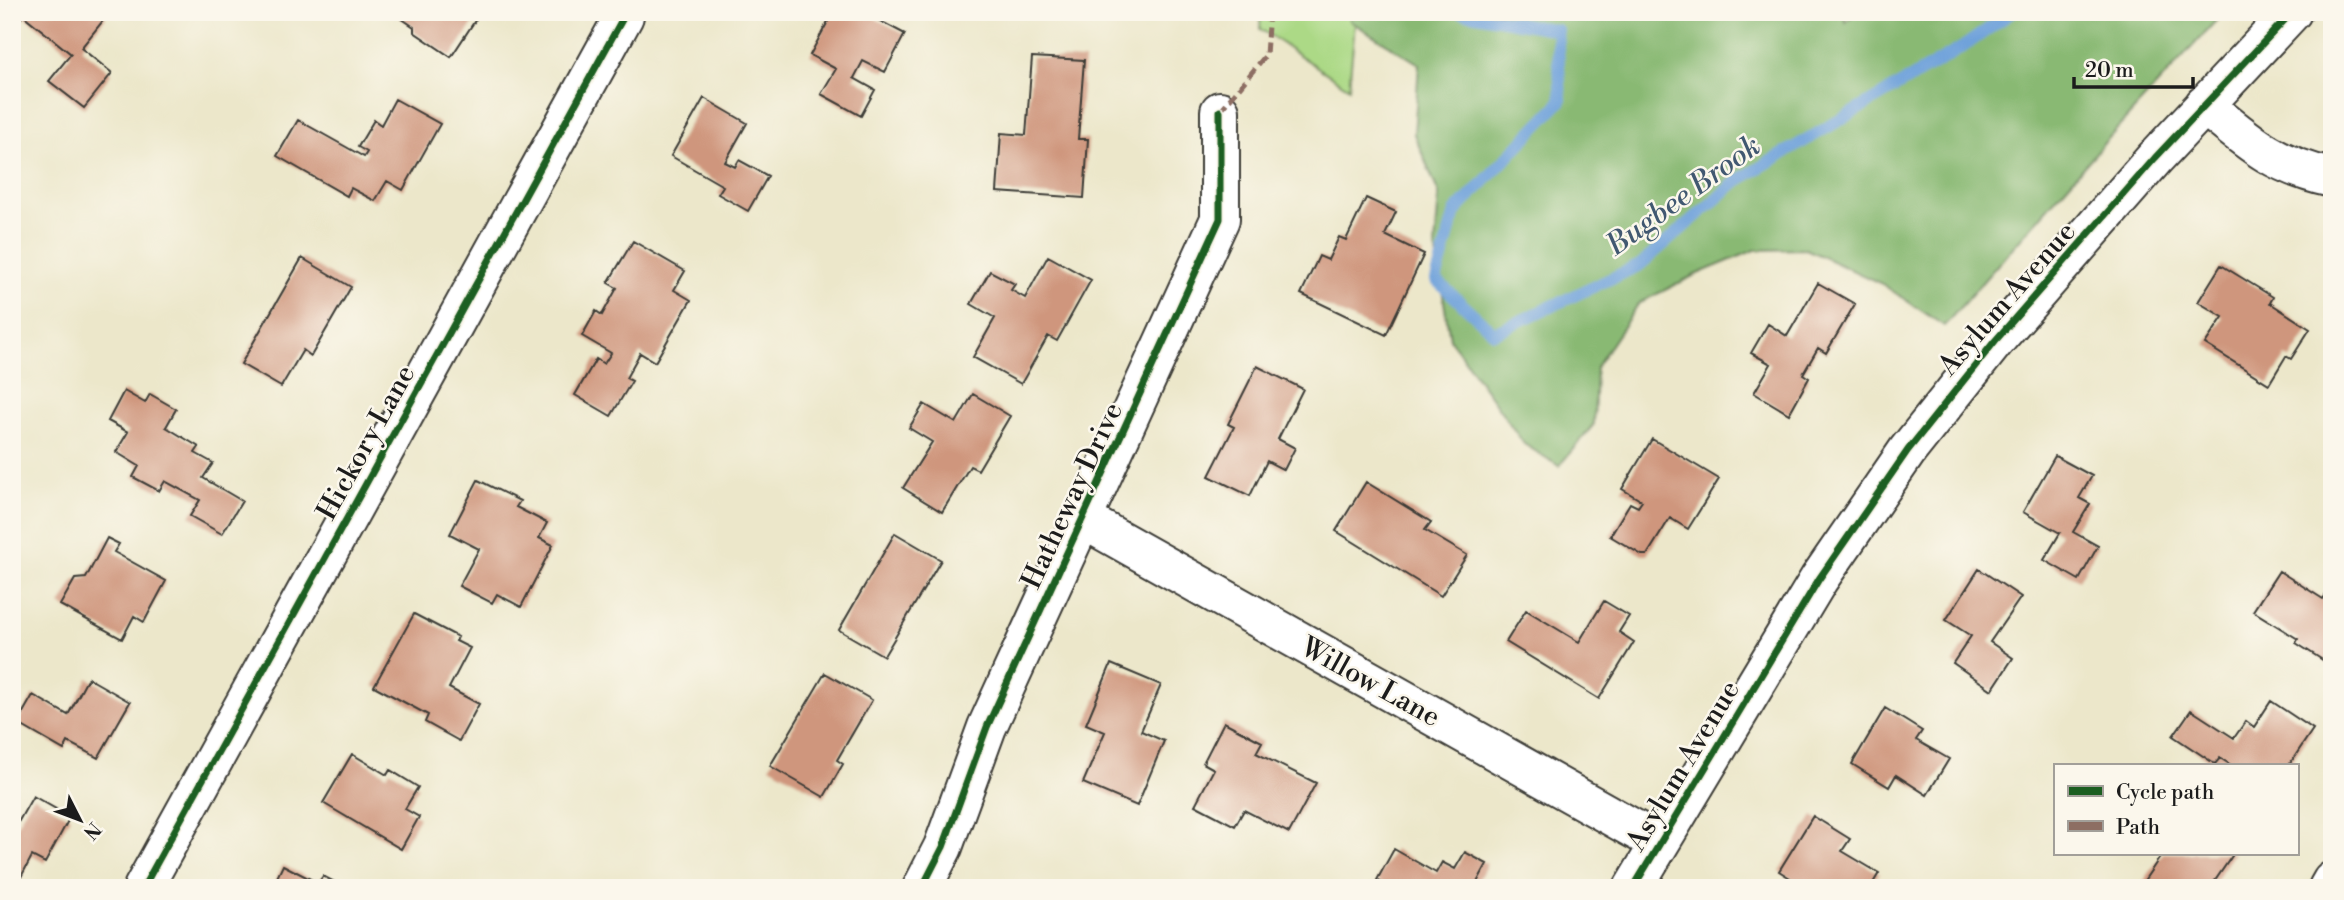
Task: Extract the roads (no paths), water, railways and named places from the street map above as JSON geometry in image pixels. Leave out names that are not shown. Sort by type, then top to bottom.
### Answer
[{"type":"street","name":"Asylum Avenue","points":[[1633,888],[1819,579],[1908,450],[1995,341],[2155,158],[2292,12]]},
{"type":"street","name":"Hickory Lane","points":[[143,888],[624,16]]},
{"type":"street","points":[[2204,105],[2267,155],[2291,167],[2332,178]]},
{"type":"street","name":"Hatheway Drive","points":[[922,888],[943,847],[987,727],[1220,219],[1220,111]]},
{"type":"street","name":"Willow Lane","points":[[1084,520],[1659,843]]},
{"type":"street","points":[[2328,888],[2332,881]]},
{"type":"waterway","name":"Bugbee Brook","points":[[1460,12],[1557,30],[1561,101],[1455,212],[1436,280],[1494,333],[1640,265],[1737,181],[1963,47],[2012,12]]}]
